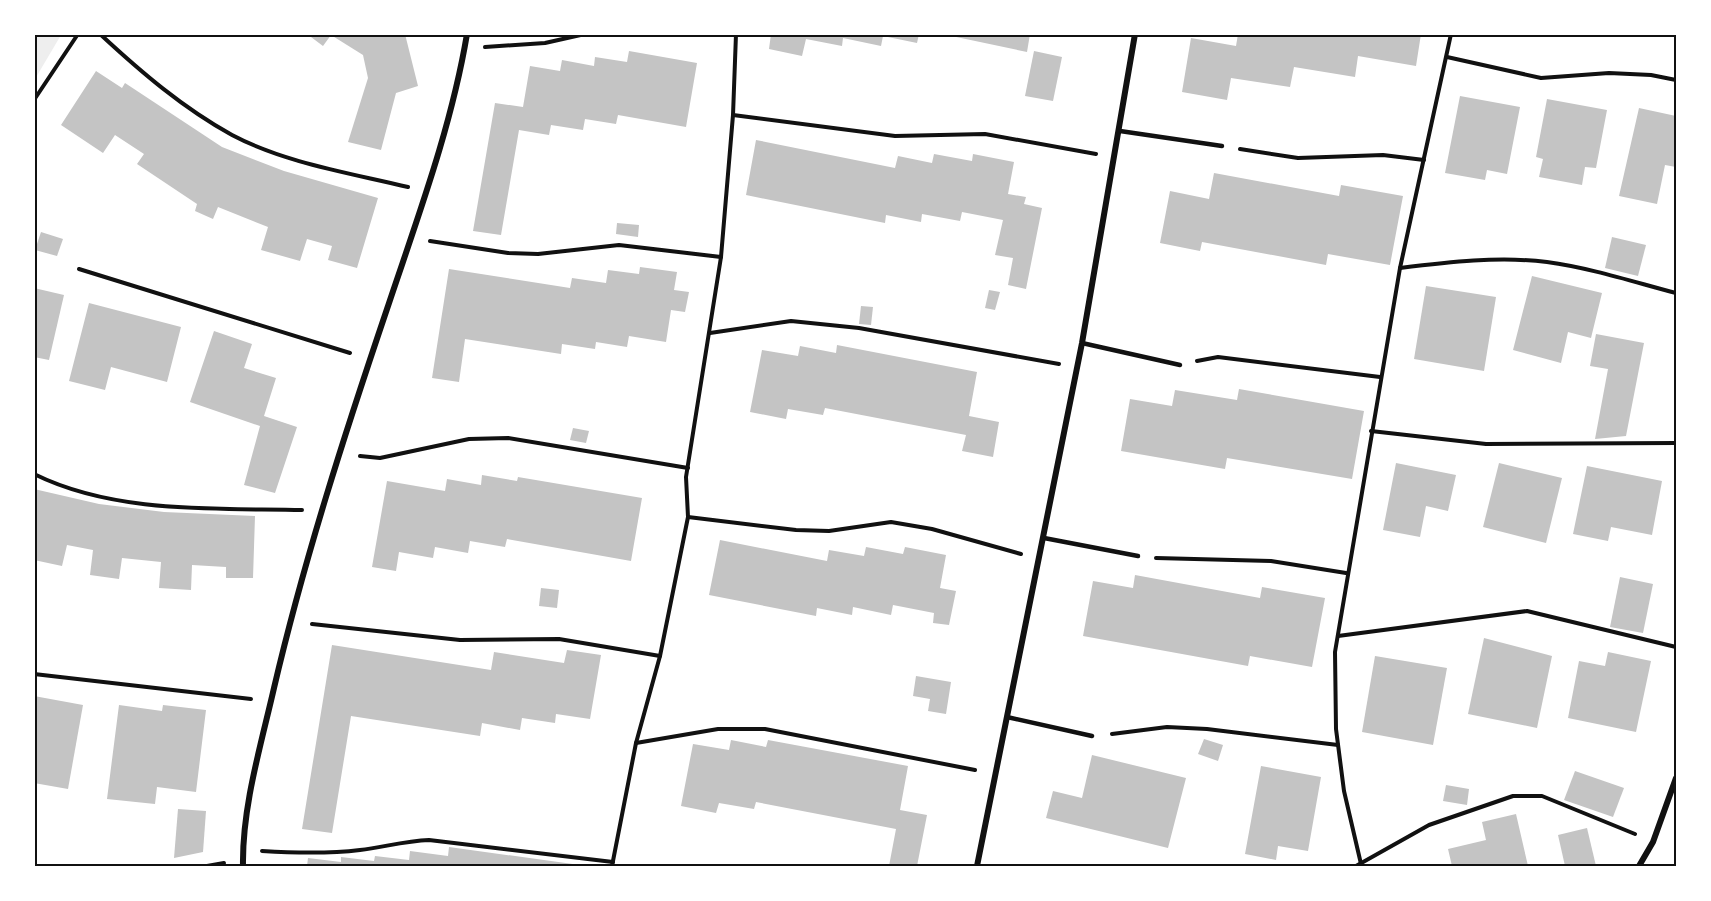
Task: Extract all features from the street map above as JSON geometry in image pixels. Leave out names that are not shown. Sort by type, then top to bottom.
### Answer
[{"type":"street","points":[[243,867],[250,802],[290,621],[370,359],[427,192],[448,121],[467,34]]},
{"type":"street","points":[[977,867],[1082,342],[1135,34]]},
{"type":"street","points":[[1639,867],[1653,842],[1677,778]]},
{"type":"lane","points":[[1120,131],[1222,146]]},
{"type":"lane","points":[[1082,342],[1180,365]]},
{"type":"lane","points":[[1044,538],[1138,556]]},
{"type":"lane","points":[[1008,717],[1092,736]]},
{"type":"path","points":[[34,100],[78,34]]},
{"type":"path","points":[[100,34],[179,102],[233,136],[291,158],[427,192]]},
{"type":"path","points":[[465,47],[525,45],[585,34]]},
{"type":"path","points":[[244,849],[306,854],[362,850],[402,841],[429,840],[612,864],[636,743],[660,656],[688,517],[688,468],[721,258],[733,115],[736,34]]},
{"type":"path","points":[[1361,864],[1344,790],[1338,745],[1335,652],[1400,268],[1451,34]]},
{"type":"path","points":[[1447,57],[1541,78],[1609,73],[1651,75],[1677,80]]},
{"type":"path","points":[[733,115],[895,136],[985,134],[1114,157]]},
{"type":"path","points":[[1222,146],[1298,158],[1383,155],[1424,160]]},
{"type":"path","points":[[411,238],[508,253],[538,254],[619,246],[721,258]]},
{"type":"path","points":[[1400,268],[1505,260],[1546,262],[1585,269],[1677,293]]},
{"type":"path","points":[[79,269],[370,359]]},
{"type":"path","points":[[710,333],[791,321],[858,328],[1076,367]]},
{"type":"path","points":[[1180,365],[1218,357],[1380,377]]},
{"type":"path","points":[[1371,431],[1486,444],[1677,443]]},
{"type":"path","points":[[341,454],[380,458],[469,440],[508,438],[688,468]]},
{"type":"path","points":[[34,474],[98,496],[182,507],[324,510]]},
{"type":"path","points":[[688,517],[796,530],[829,531],[891,522],[932,529],[1039,559]]},
{"type":"path","points":[[1138,556],[1222,561],[1271,561],[1347,573]]},
{"type":"path","points":[[1338,636],[1527,611],[1677,646]]},
{"type":"path","points":[[290,621],[460,639],[559,639],[660,656]]},
{"type":"path","points":[[34,674],[271,701]]},
{"type":"path","points":[[1092,736],[1167,727],[1207,729],[1338,745]]},
{"type":"path","points":[[636,743],[718,729],[765,729],[996,774]]},
{"type":"path","points":[[1356,867],[1429,825],[1513,796],[1542,796],[1653,842]]},
{"type":"shaded area","points":[[34,35],[61,35],[35,79]]},
{"type":"building","points":[[307,34],[405,34],[418,86],[396,93],[381,150],[348,142],[368,78],[363,55],[331,35],[323,46]]},
{"type":"building","points":[[771,34],[919,34],[917,43],[883,36],[881,46],[843,38],[842,46],[806,39],[802,56],[769,49]]},
{"type":"building","points":[[942,34],[1030,34],[1027,52]]},
{"type":"building","points":[[1238,34],[1421,34],[1416,66],[1358,56],[1355,77],[1294,67],[1290,87],[1231,78],[1227,100],[1182,92],[1191,38],[1236,46]]},
{"type":"building","points":[[629,51],[697,63],[686,127],[618,115],[616,124],[585,119],[583,130],[551,125],[549,135],[519,130],[501,235],[473,231],[495,103],[523,107],[530,66],[560,71],[562,60],[594,66],[595,57],[627,62]]},
{"type":"building","points":[[1034,51],[1062,57],[1053,101],[1025,96]]},
{"type":"building","points":[[96,71],[122,88],[125,83],[222,147],[284,171],[378,198],[357,268],[328,260],[332,246],[307,239],[300,261],[261,250],[268,227],[218,207],[213,219],[195,211],[197,204],[137,164],[144,154],[115,135],[103,153],[61,125]]},
{"type":"building","points":[[1460,96],[1520,107],[1507,174],[1487,170],[1485,180],[1445,173]]},
{"type":"building","points":[[1547,99],[1607,110],[1596,168],[1585,167],[1582,185],[1539,177],[1543,159],[1536,157]]},
{"type":"building","points":[[1639,108],[1676,116],[1676,167],[1665,165],[1657,204],[1619,196]]},
{"type":"building","points":[[756,140],[895,168],[898,156],[932,163],[934,154],[972,161],[973,154],[1014,162],[1008,194],[1026,197],[1024,204],[1042,208],[1026,289],[1008,285],[1013,258],[995,255],[1003,220],[962,212],[960,221],[922,214],[921,222],[886,215],[885,223],[746,195]]},
{"type":"building","points":[[1214,173],[1339,196],[1341,185],[1403,196],[1390,265],[1328,254],[1326,265],[1202,242],[1200,251],[1160,243],[1170,191],[1209,199]]},
{"type":"building","points":[[617,223],[639,225],[638,237],[616,234]]},
{"type":"building","points":[[41,232],[63,239],[57,256],[35,250]]},
{"type":"building","points":[[1612,237],[1646,245],[1638,276],[1605,268]]},
{"type":"building","points":[[640,267],[677,272],[674,290],[689,292],[685,312],[671,310],[666,342],[629,336],[627,347],[596,342],[595,349],[562,344],[561,354],[465,339],[459,382],[432,378],[449,269],[570,288],[572,278],[606,283],[608,270],[639,274]]},
{"type":"building","points":[[1532,276],[1602,293],[1591,338],[1568,332],[1561,363],[1513,350]]},
{"type":"building","points":[[1426,286],[1496,297],[1484,371],[1414,359]]},
{"type":"building","points":[[34,288],[64,295],[49,360],[34,357]]},
{"type":"building","points":[[989,290],[1000,292],[995,310],[985,308]]},
{"type":"building","points":[[89,303],[181,327],[167,382],[111,367],[105,390],[69,381]]},
{"type":"building","points":[[861,306],[873,307],[871,325],[859,324]]},
{"type":"building","points":[[214,331],[252,344],[244,368],[276,378],[264,416],[297,427],[275,493],[244,485],[260,426],[190,402]]},
{"type":"building","points":[[1596,334],[1644,343],[1626,436],[1595,439],[1608,369],[1590,366]]},
{"type":"building","points":[[837,345],[977,372],[969,416],[999,422],[993,457],[962,451],[966,435],[825,408],[823,415],[788,409],[786,419],[750,412],[762,350],[798,356],[800,346],[836,353]]},
{"type":"building","points":[[1239,389],[1364,411],[1352,479],[1227,458],[1225,469],[1121,451],[1130,399],[1172,406],[1175,390],[1237,400]]},
{"type":"building","points":[[573,428],[589,431],[586,443],[570,440]]},
{"type":"building","points":[[1396,463],[1456,475],[1448,511],[1426,506],[1420,537],[1383,530]]},
{"type":"building","points":[[1499,463],[1562,478],[1546,543],[1483,527]]},
{"type":"building","points":[[1587,466],[1662,481],[1652,535],[1611,527],[1608,541],[1573,534]]},
{"type":"building","points":[[482,475],[517,481],[518,477],[642,498],[631,561],[507,539],[505,547],[470,541],[468,553],[435,547],[433,558],[399,552],[396,571],[372,567],[387,481],[445,491],[447,479],[481,485]]},
{"type":"building","points":[[34,489],[99,504],[164,512],[255,516],[253,578],[226,578],[226,567],[192,565],[191,590],[159,588],[161,562],[122,558],[119,579],[90,575],[93,550],[67,545],[62,566],[34,560]]},
{"type":"building","points":[[720,540],[827,561],[829,550],[864,556],[866,547],[903,554],[905,547],[946,555],[940,588],[956,591],[949,625],[933,623],[934,613],[893,605],[891,615],[853,607],[852,615],[817,608],[816,616],[709,595]]},
{"type":"building","points":[[1135,575],[1260,598],[1262,587],[1325,598],[1312,667],[1250,656],[1248,666],[1083,636],[1093,581],[1133,588]]},
{"type":"building","points":[[1620,577],[1653,584],[1643,633],[1610,627]]},
{"type":"building","points":[[541,588],[559,590],[557,608],[539,606]]},
{"type":"building","points":[[1484,638],[1552,656],[1537,728],[1468,714]]},
{"type":"building","points":[[332,645],[491,670],[494,652],[564,663],[567,650],[601,655],[590,719],[556,714],[555,723],[522,718],[520,730],[482,723],[480,736],[351,716],[332,833],[302,829]]},
{"type":"building","points":[[1608,652],[1651,661],[1636,732],[1568,718],[1579,661],[1605,666]]},
{"type":"building","points":[[1375,656],[1447,668],[1433,745],[1362,732]]},
{"type":"building","points":[[916,676],[951,682],[946,714],[928,711],[930,699],[913,696]]},
{"type":"building","points":[[34,696],[83,705],[68,789],[34,783]]},
{"type":"building","points":[[119,705],[162,711],[163,705],[206,710],[196,792],[157,787],[155,804],[107,799]]},
{"type":"building","points":[[1204,739],[1223,745],[1218,761],[1198,754]]},
{"type":"building","points":[[731,740],[766,747],[768,740],[908,766],[900,810],[927,815],[917,866],[889,866],[896,829],[756,802],[754,809],[719,803],[716,813],[681,806],[693,744],[729,750]]},
{"type":"building","points":[[1092,755],[1186,778],[1168,848],[1046,818],[1053,791],[1082,798]]},
{"type":"building","points":[[1261,766],[1321,777],[1308,851],[1278,846],[1276,860],[1245,854]]},
{"type":"building","points":[[1575,771],[1624,788],[1613,817],[1564,800]]},
{"type":"building","points":[[1446,785],[1469,789],[1467,805],[1443,801]]},
{"type":"building","points":[[178,809],[206,811],[203,852],[174,858]]},
{"type":"building","points":[[1516,814],[1528,866],[1452,866],[1448,849],[1486,840],[1482,822]]},
{"type":"building","points":[[1587,828],[1596,866],[1565,866],[1558,835]]},
{"type":"building","points":[[449,847],[587,866],[307,866],[308,858],[341,862],[341,857],[374,861],[375,856],[409,860],[410,851],[448,856]]}]
